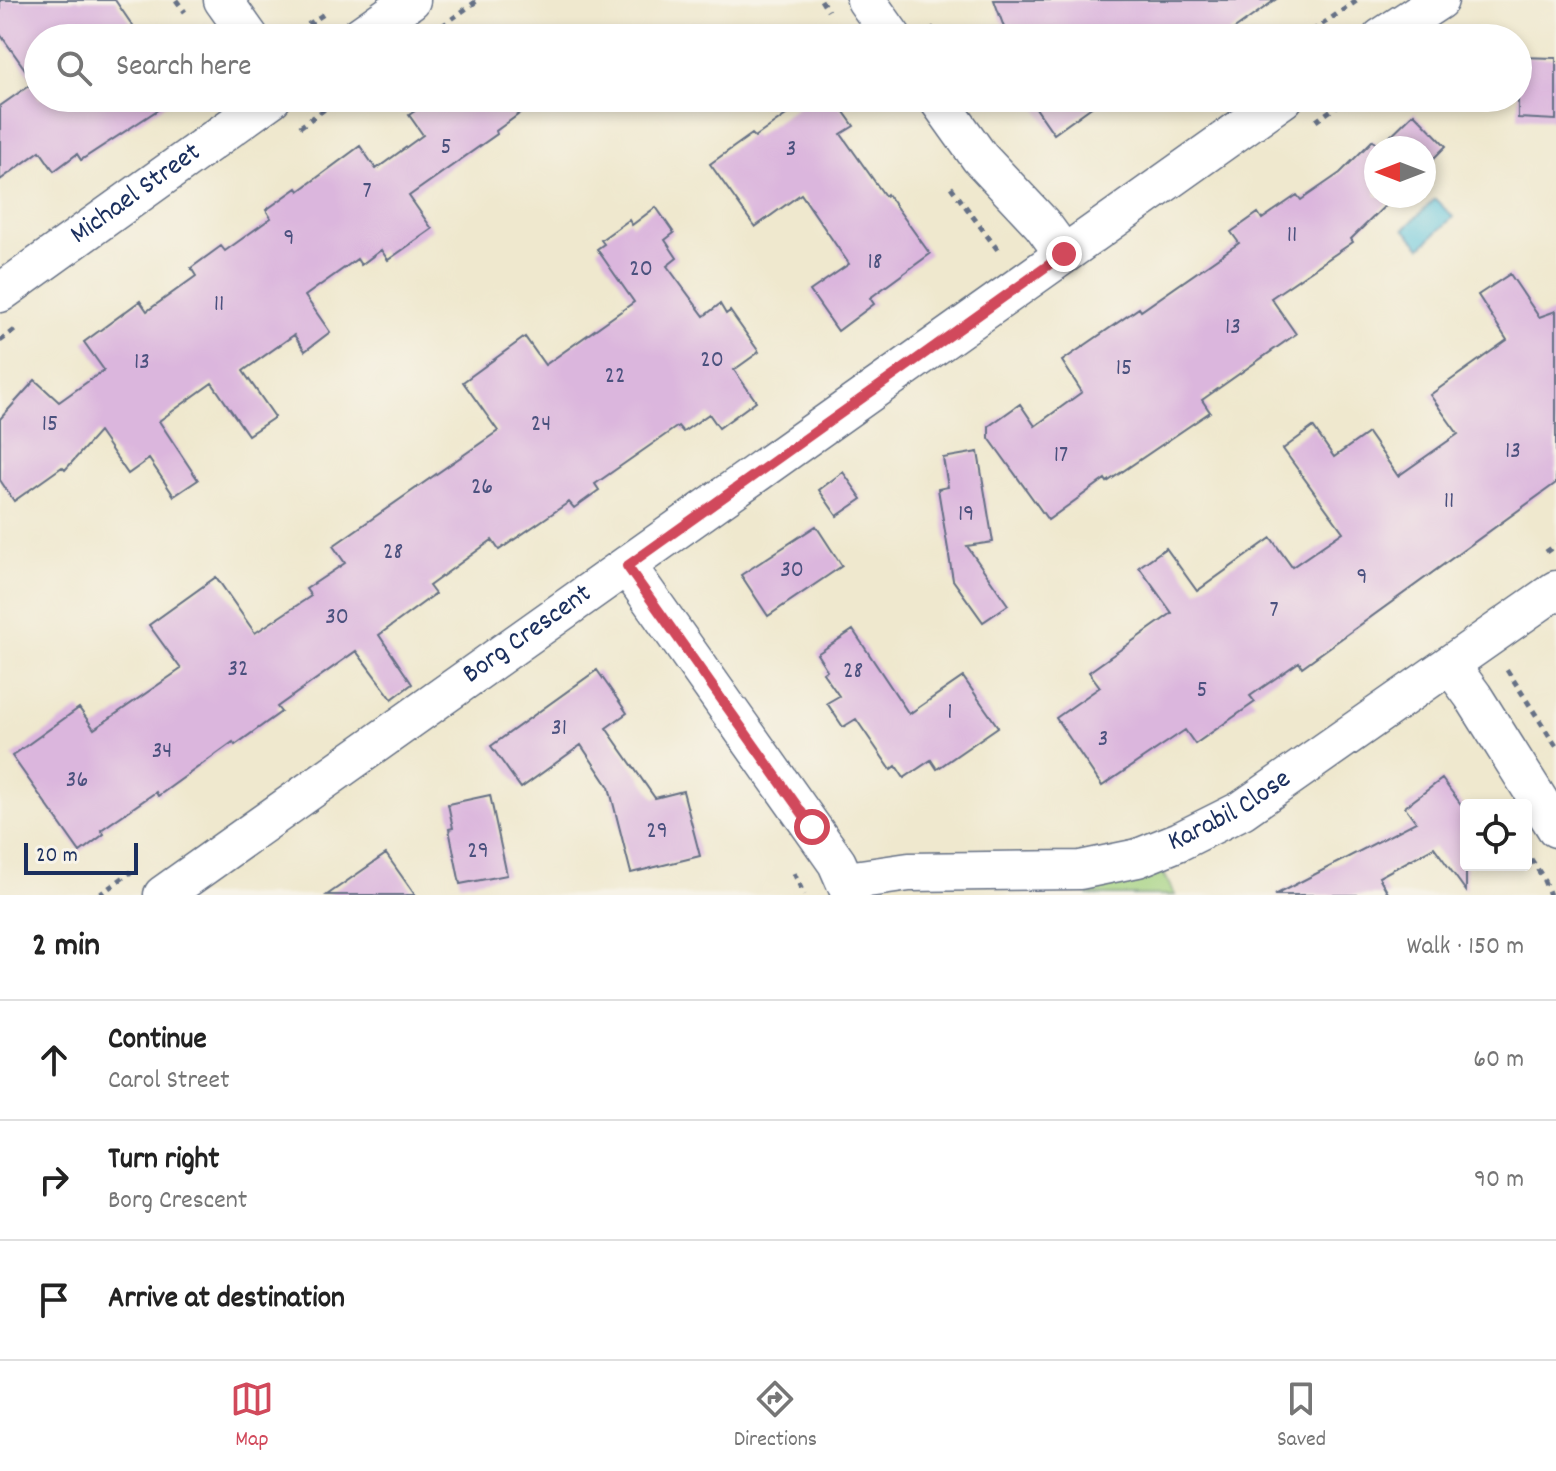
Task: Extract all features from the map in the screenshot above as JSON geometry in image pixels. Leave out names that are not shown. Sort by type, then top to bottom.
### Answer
[{"type":"street","points":[[223,0],[240,24]]},
{"type":"street","points":[[377,24],[411,0]]},
{"type":"street","points":[[866,0],[883,24]]},
{"type":"street","points":[[1374,24],[1401,0]]},
{"type":"street","points":[[1402,24],[1439,0]]},
{"type":"street","name":"Michael Street","points":[[0,293],[252,112]]},
{"type":"street","points":[[947,112],[980,158],[1022,238],[1054,261]]},
{"type":"street","name":"Borg Crescent","points":[[163,895],[1264,112]]},
{"type":"street","points":[[627,566],[837,863],[849,888]]},
{"type":"street","name":"Karabil Close","points":[[849,888],[909,872],[1080,870],[1153,853],[1242,810],[1556,590]]},
{"type":"street","points":[[1451,666],[1556,828]]},
{"type":"path","points":[[444,24],[478,0]]},
{"type":"path","points":[[1323,24],[1358,0]]},
{"type":"path","points":[[309,24],[331,9]]},
{"type":"path","points":[[1543,554],[1556,545]]},
{"type":"path","points":[[1507,670],[1556,746]]},
{"type":"path","points":[[1532,860],[1550,895]]},
{"type":"green space","points":[[1153,853],[1175,895],[1088,895],[1080,870]]},
{"type":"water","points":[[1436,200],[1453,217],[1421,247],[1404,229],[1426,208],[1436,208]]},
{"type":"building","points":[[0,0],[115,0],[131,24],[24,24],[24,68],[0,34]]},
{"type":"building","points":[[994,0],[1275,0],[1242,24],[1003,24]]},
{"type":"building","points":[[1532,57],[1556,58],[1556,120],[1518,118],[1518,112],[1532,112]]},
{"type":"building","points":[[24,89],[24,112],[155,112],[81,160],[77,154],[54,171],[40,151],[0,180],[0,106]]},
{"type":"building","points":[[413,112],[522,112],[496,131],[497,134],[409,196],[432,229],[388,260],[381,250],[361,265],[357,259],[305,296],[330,332],[305,351],[294,335],[243,371],[275,417],[248,435],[212,383],[159,421],[198,480],[174,496],[149,459],[128,474],[99,432],[65,470],[62,467],[14,501],[0,480],[0,419],[35,380],[59,402],[104,370],[84,342],[140,301],[147,311],[196,276],[191,268],[221,246],[225,251],[271,218],[266,210],[297,188],[299,191],[360,146],[376,169],[423,135],[409,115]]},
{"type":"building","points":[[790,112],[844,112],[854,126],[841,134],[930,254],[870,298],[874,304],[838,331],[810,291],[849,264],[801,194],[755,227],[710,164],[752,134],[755,137]]},
{"type":"building","points":[[1039,112],[1085,112],[1054,134]]},
{"type":"building","points":[[1414,113],[1446,146],[1436,156],[1436,136],[1390,136]]},
{"type":"building","points":[[1364,149],[1364,208],[1383,208],[1351,239],[1353,242],[1271,298],[1296,334],[1202,400],[1210,412],[1107,482],[1105,479],[1048,520],[989,438],[989,426],[1020,404],[1035,426],[1082,392],[1062,361],[1239,243],[1231,232],[1258,213],[1262,219],[1297,195],[1301,200],[1340,173]]},
{"type":"building","points":[[656,207],[674,233],[665,240],[677,258],[667,266],[704,316],[720,304],[726,314],[730,311],[759,352],[734,370],[756,401],[719,428],[709,414],[683,432],[678,426],[595,484],[599,490],[574,508],[569,502],[499,550],[492,540],[429,586],[435,594],[379,635],[412,684],[392,699],[356,651],[277,707],[281,712],[235,745],[233,742],[158,796],[156,792],[101,830],[104,834],[80,852],[12,756],[79,708],[94,729],[181,669],[149,625],[216,577],[255,633],[311,596],[306,589],[345,563],[333,546],[498,431],[463,382],[525,337],[545,365],[634,302],[597,249],[604,244],[601,240],[629,220],[632,225]]},
{"type":"building","points":[[1510,274],[1539,317],[1556,311],[1556,483],[1302,667],[1299,662],[1250,696],[1255,702],[1195,744],[1185,730],[1102,786],[1056,718],[1100,687],[1089,672],[1172,613],[1139,567],[1166,548],[1197,591],[1271,538],[1292,567],[1343,532],[1283,449],[1313,427],[1334,457],[1368,433],[1398,476],[1458,434],[1430,395],[1507,340],[1478,295]]},
{"type":"building","points":[[978,452],[993,542],[967,546],[1008,605],[983,622],[953,580],[938,489],[948,487],[943,458]]},
{"type":"building","points":[[843,472],[862,499],[837,516],[819,490]]},
{"type":"building","points":[[816,526],[842,566],[768,616],[741,575]]},
{"type":"building","points":[[853,630],[909,714],[963,677],[998,727],[937,769],[931,760],[904,778],[896,766],[891,770],[856,719],[843,727],[827,703],[839,696],[823,673],[827,670],[817,654]]},
{"type":"building","points":[[597,670],[627,713],[606,728],[655,798],[683,791],[700,856],[631,873],[609,787],[581,745],[521,788],[491,746]]},
{"type":"building","points":[[1442,779],[1460,803],[1460,871],[1466,871],[1466,891],[1434,847],[1379,877],[1389,895],[1275,895],[1416,822],[1405,807]]},
{"type":"building","points":[[490,795],[507,875],[460,884],[449,829],[453,828],[448,804]]},
{"type":"building","points":[[386,854],[415,895],[327,895]]},
{"type":"route","points":[[812,827],[627,566],[1064,254]]}]
